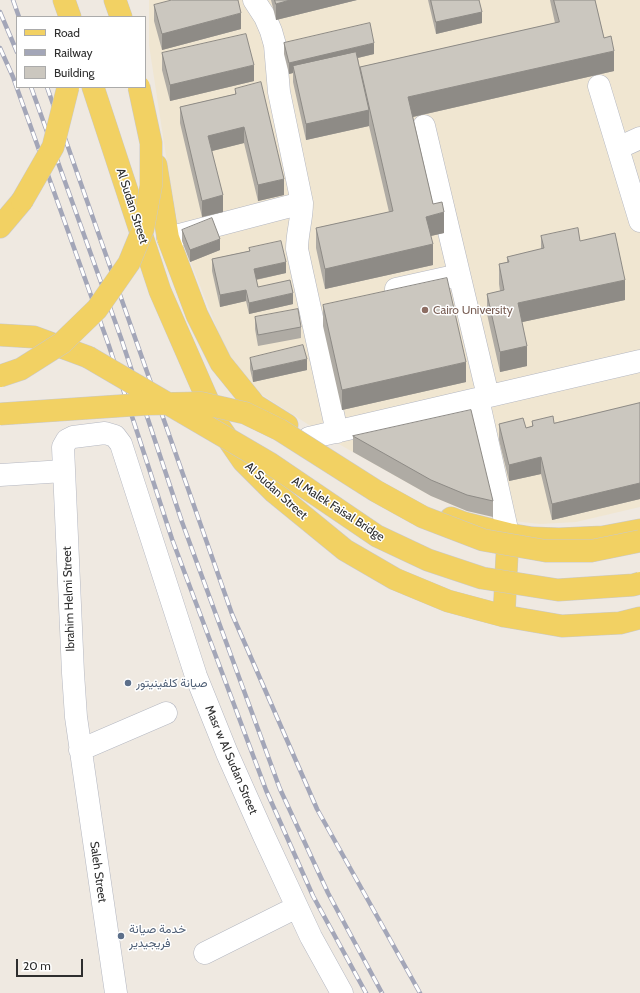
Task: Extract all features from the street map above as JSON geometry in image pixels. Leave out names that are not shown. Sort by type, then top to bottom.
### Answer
[{"type":"main road","points":[[64,0],[70,16]]},
{"type":"main road","points":[[73,0],[75,16]]},
{"type":"main road","points":[[115,0],[121,16]]},
{"type":"main road","points":[[131,0],[134,16]]},
{"type":"main road","points":[[0,227],[22,201],[53,147],[68,88]]},
{"type":"main road","name":"Al Sudan Street","points":[[93,88],[160,291],[219,426],[243,461],[274,492],[345,550],[395,579],[448,601],[504,616],[562,626],[620,622],[640,618]]},
{"type":"main road","points":[[0,376],[21,368],[62,343],[97,309],[129,263],[143,229],[152,186],[151,143],[139,88]]},
{"type":"main road","name":"Al Sudan Street","points":[[144,88],[168,238],[197,315],[221,363],[255,405],[421,506],[464,523],[508,534],[532,538],[559,539],[603,537],[640,530]]},
{"type":"main road","name":"Al Malek Faisal Bridge","points":[[0,335],[34,337],[88,357],[270,464],[377,536],[428,560],[482,578],[558,590],[633,585],[640,583]]},
{"type":"main road","points":[[0,414],[148,404],[201,403],[245,413],[280,430],[376,491],[423,517],[483,540],[546,551],[591,551],[640,541]]},
{"type":"main road","points":[[504,616],[508,534]]},
{"type":"street","points":[[254,0],[265,17],[275,45],[279,92],[302,203],[302,212],[297,239],[298,249],[337,432]]},
{"type":"street","points":[[599,86],[640,221]]},
{"type":"street","points":[[424,126],[459,275],[508,534]]},
{"type":"street","points":[[618,148],[640,138]]},
{"type":"street","points":[[168,238],[302,203]]},
{"type":"street","points":[[377,294],[459,275]]},
{"type":"street","points":[[310,309],[332,304]]},
{"type":"street","points":[[309,438],[640,361]]},
{"type":"street","name":"Masr w Al Sudan Street","points":[[63,447],[67,440],[73,437],[105,433],[115,436],[121,444],[196,676],[227,753],[264,836],[311,937],[342,993]]},
{"type":"street","name":"Ibrahim Helmi Street","points":[[63,447],[73,673],[80,750]]},
{"type":"street","points":[[0,476],[64,471]]},
{"type":"street","points":[[80,750],[166,713]]},
{"type":"street","name":"Saleh Street","points":[[80,750],[116,993]]},
{"type":"street","points":[[205,953],[297,907]]},
{"type":"shaded area","name":"Cairo University","points":[[149,0],[640,0],[640,507],[576,522],[540,524],[513,521],[467,511],[431,496],[337,443],[253,389],[229,359],[180,235],[171,188],[149,45]]},
{"type":"building","points":[[172,0],[238,0],[241,13],[162,34],[154,5]]},
{"type":"building","points":[[275,0],[290,0],[276,4]]},
{"type":"building","points":[[431,0],[479,0],[482,12],[436,22]]},
{"type":"building","points":[[554,0],[595,0],[604,38],[611,36],[614,51],[408,97],[433,204],[442,202],[444,212],[426,217],[433,244],[325,269],[316,228],[393,211],[360,67],[559,22]]},
{"type":"building","points":[[370,23],[374,43],[289,63],[284,43]]},
{"type":"building","points":[[246,34],[254,65],[170,85],[162,53]]},
{"type":"building","points":[[356,52],[369,110],[306,124],[293,66]]},
{"type":"building","points":[[261,82],[284,179],[258,185],[244,127],[208,136],[223,195],[202,201],[180,107],[236,94],[235,89]]},
{"type":"building","points":[[212,218],[220,239],[190,250],[182,230]]},
{"type":"building","points":[[578,228],[580,241],[615,233],[625,280],[518,303],[527,346],[500,352],[487,294],[504,290],[499,264],[509,262],[507,257],[544,248],[541,236]]},
{"type":"building","points":[[281,241],[286,262],[254,269],[258,287],[290,280],[293,293],[249,303],[246,290],[220,295],[212,259],[250,251],[249,248]]},
{"type":"building","points":[[447,278],[466,362],[342,390],[323,305]]},
{"type":"building","points":[[298,309],[301,327],[258,335],[255,317]]},
{"type":"building","points":[[303,345],[307,359],[253,371],[250,358]]},
{"type":"building","points":[[640,403],[640,483],[552,504],[541,457],[509,465],[499,424],[523,418],[526,428],[533,426],[532,421],[553,416],[554,423]]},
{"type":"building","points":[[471,410],[493,501],[467,495],[431,480],[353,436]]},
{"type":"railway","points":[[13,0],[19,16]]},
{"type":"railway","points":[[0,12],[16,50]]},
{"type":"railway","points":[[0,48],[16,85]]},
{"type":"railway","points":[[17,88],[109,346],[172,539],[266,790],[313,896],[366,993]]},
{"type":"railway","points":[[31,88],[121,338],[182,522],[280,789],[328,893],[382,993]]},
{"type":"railway","points":[[47,88],[232,614],[317,809],[420,993]]},
{"type":"place","name":"Cairo University","points":[[425,310]]},
{"type":"place","name":"صيانة كلفينيتور","points":[[128,683]]},
{"type":"place","name":"خدمة صيانة فريجيدير","points":[[121,936]]}]
